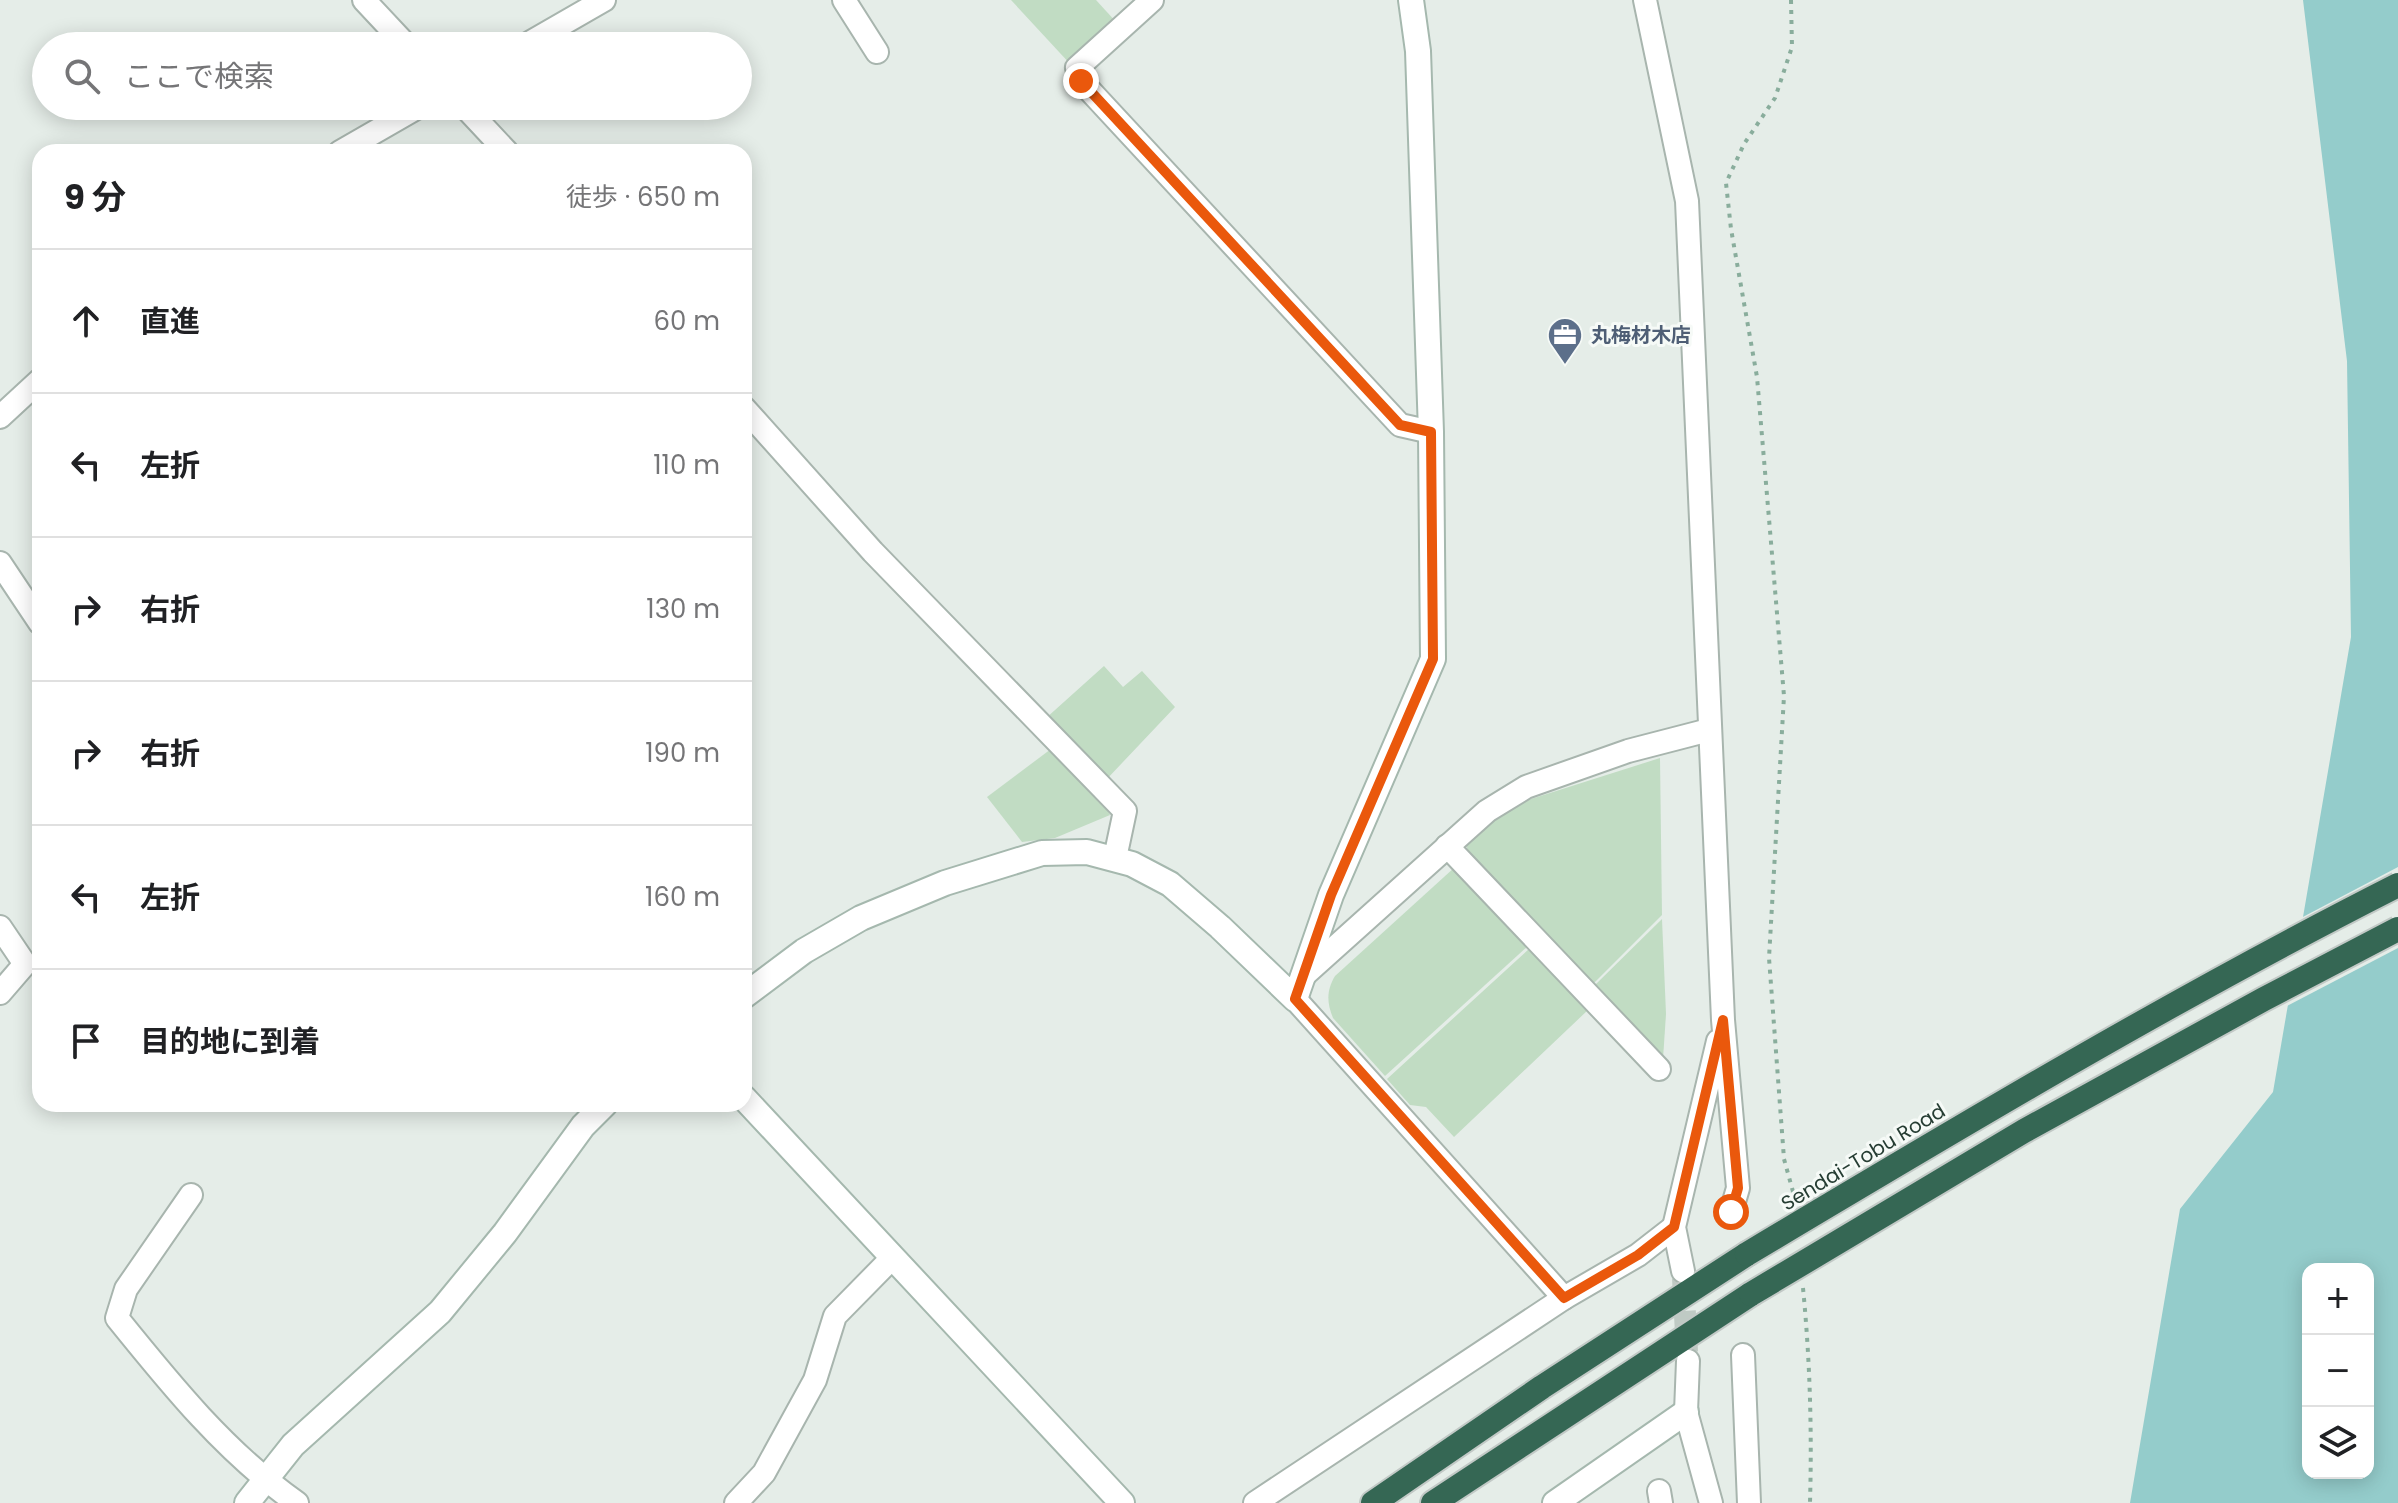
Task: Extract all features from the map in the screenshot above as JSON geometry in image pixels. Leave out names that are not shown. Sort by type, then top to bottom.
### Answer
[{"type":"highway","name":"Sendai-Tobu Road","points":[[1373,1503],[1542,1387],[1747,1254],[2002,1101],[2398,885]]},
{"type":"highway","points":[[1433,1503],[1751,1294],[2024,1131],[2398,929]]},
{"type":"street","points":[[364,0],[394,32]]},
{"type":"street","points":[[548,32],[604,0]]},
{"type":"street","points":[[844,0],[877,52]]},
{"type":"street","points":[[1152,0],[1077,68],[1081,81],[1400,425],[1431,432]]},
{"type":"street","points":[[1298,988],[1331,895],[1433,659],[1431,432],[1418,51],[1411,0]]},
{"type":"street","points":[[1645,0],[1687,201],[1723,1020],[1738,1188],[1731,1212]]},
{"type":"street","points":[[354,144],[396,120]]},
{"type":"street","points":[[477,120],[500,144]]},
{"type":"street","points":[[0,417],[32,387]]},
{"type":"street","points":[[752,417],[873,552],[1125,811],[1115,858]]},
{"type":"street","points":[[0,563],[32,611]]},
{"type":"street","points":[[1298,988],[1487,811],[1526,787],[1628,751],[1709,730]]},
{"type":"street","points":[[1447,846],[1659,1069]]},
{"type":"street","points":[[752,990],[804,951],[861,918],[945,883],[1042,853],[1087,852],[1132,864],[1170,884],[1298,988],[1564,1298]]},
{"type":"street","points":[[0,927],[25,964],[0,993]]},
{"type":"street","points":[[1683,1271],[1674,1227],[1723,1020]]},
{"type":"street","points":[[752,1107],[1122,1503]]},
{"type":"street","points":[[247,1503],[293,1445],[440,1312],[597,1112]]},
{"type":"street","points":[[191,1195],[126,1289],[117,1318],[171,1385],[265,1481],[297,1503]]},
{"type":"street","points":[[1255,1503],[1564,1298],[1638,1255],[1674,1227]]},
{"type":"street","points":[[736,1503],[764,1473],[815,1380],[835,1316],[893,1257]]},
{"type":"street","points":[[1743,1355],[1749,1503]]},
{"type":"street","points":[[1688,1361],[1686,1412],[1711,1503]]},
{"type":"street","points":[[1555,1503],[1686,1412]]},
{"type":"path","points":[[1791,0],[1792,47],[1775,98],[1744,144],[1726,183],[1757,377],[1784,696],[1769,958],[1784,1159],[1794,1189],[1795,1205]]},
{"type":"path","points":[[1803,1284],[1811,1422],[1810,1503]]},
{"type":"green space","points":[[1011,0],[1096,0],[1117,23],[1072,66]]},
{"type":"green space","points":[[1104,666],[1123,687],[1142,671],[1175,707],[1105,781],[1045,719]]},
{"type":"green space","points":[[1051,749],[1110,815],[1055,838],[1022,842],[987,797]]},
{"type":"green space","points":[[1660,758],[1662,915],[1592,985],[1468,852],[1466,844],[1504,812],[1531,799]]},
{"type":"green space","points":[[1455,867],[1528,946],[1385,1076],[1333,1018],[1329,1002],[1330,987],[1335,976]]},
{"type":"green space","points":[[1662,919],[1666,1014],[1663,1059],[1594,986]]},
{"type":"green space","points":[[1530,948],[1588,1010],[1454,1137],[1426,1107],[1410,1105],[1387,1079]]},
{"type":"water","points":[[2303,0],[2398,0],[2398,1503],[2130,1503],[2180,1209],[2273,1092],[2351,637],[2347,361]]},
{"type":"pier","points":[[2398,867],[2398,948],[2283,1008],[2299,919]]},
{"type":"tunnel","points":[[1683,1278],[1687,1352]]},
{"type":"place","name":"丸梅材木店","points":[[1565,366]]},
{"type":"route","points":[[1081,81],[1400,425],[1431,432],[1433,659],[1331,895],[1295,999],[1564,1298],[1638,1255],[1674,1227],[1723,1020],[1738,1188],[1731,1212]]}]
